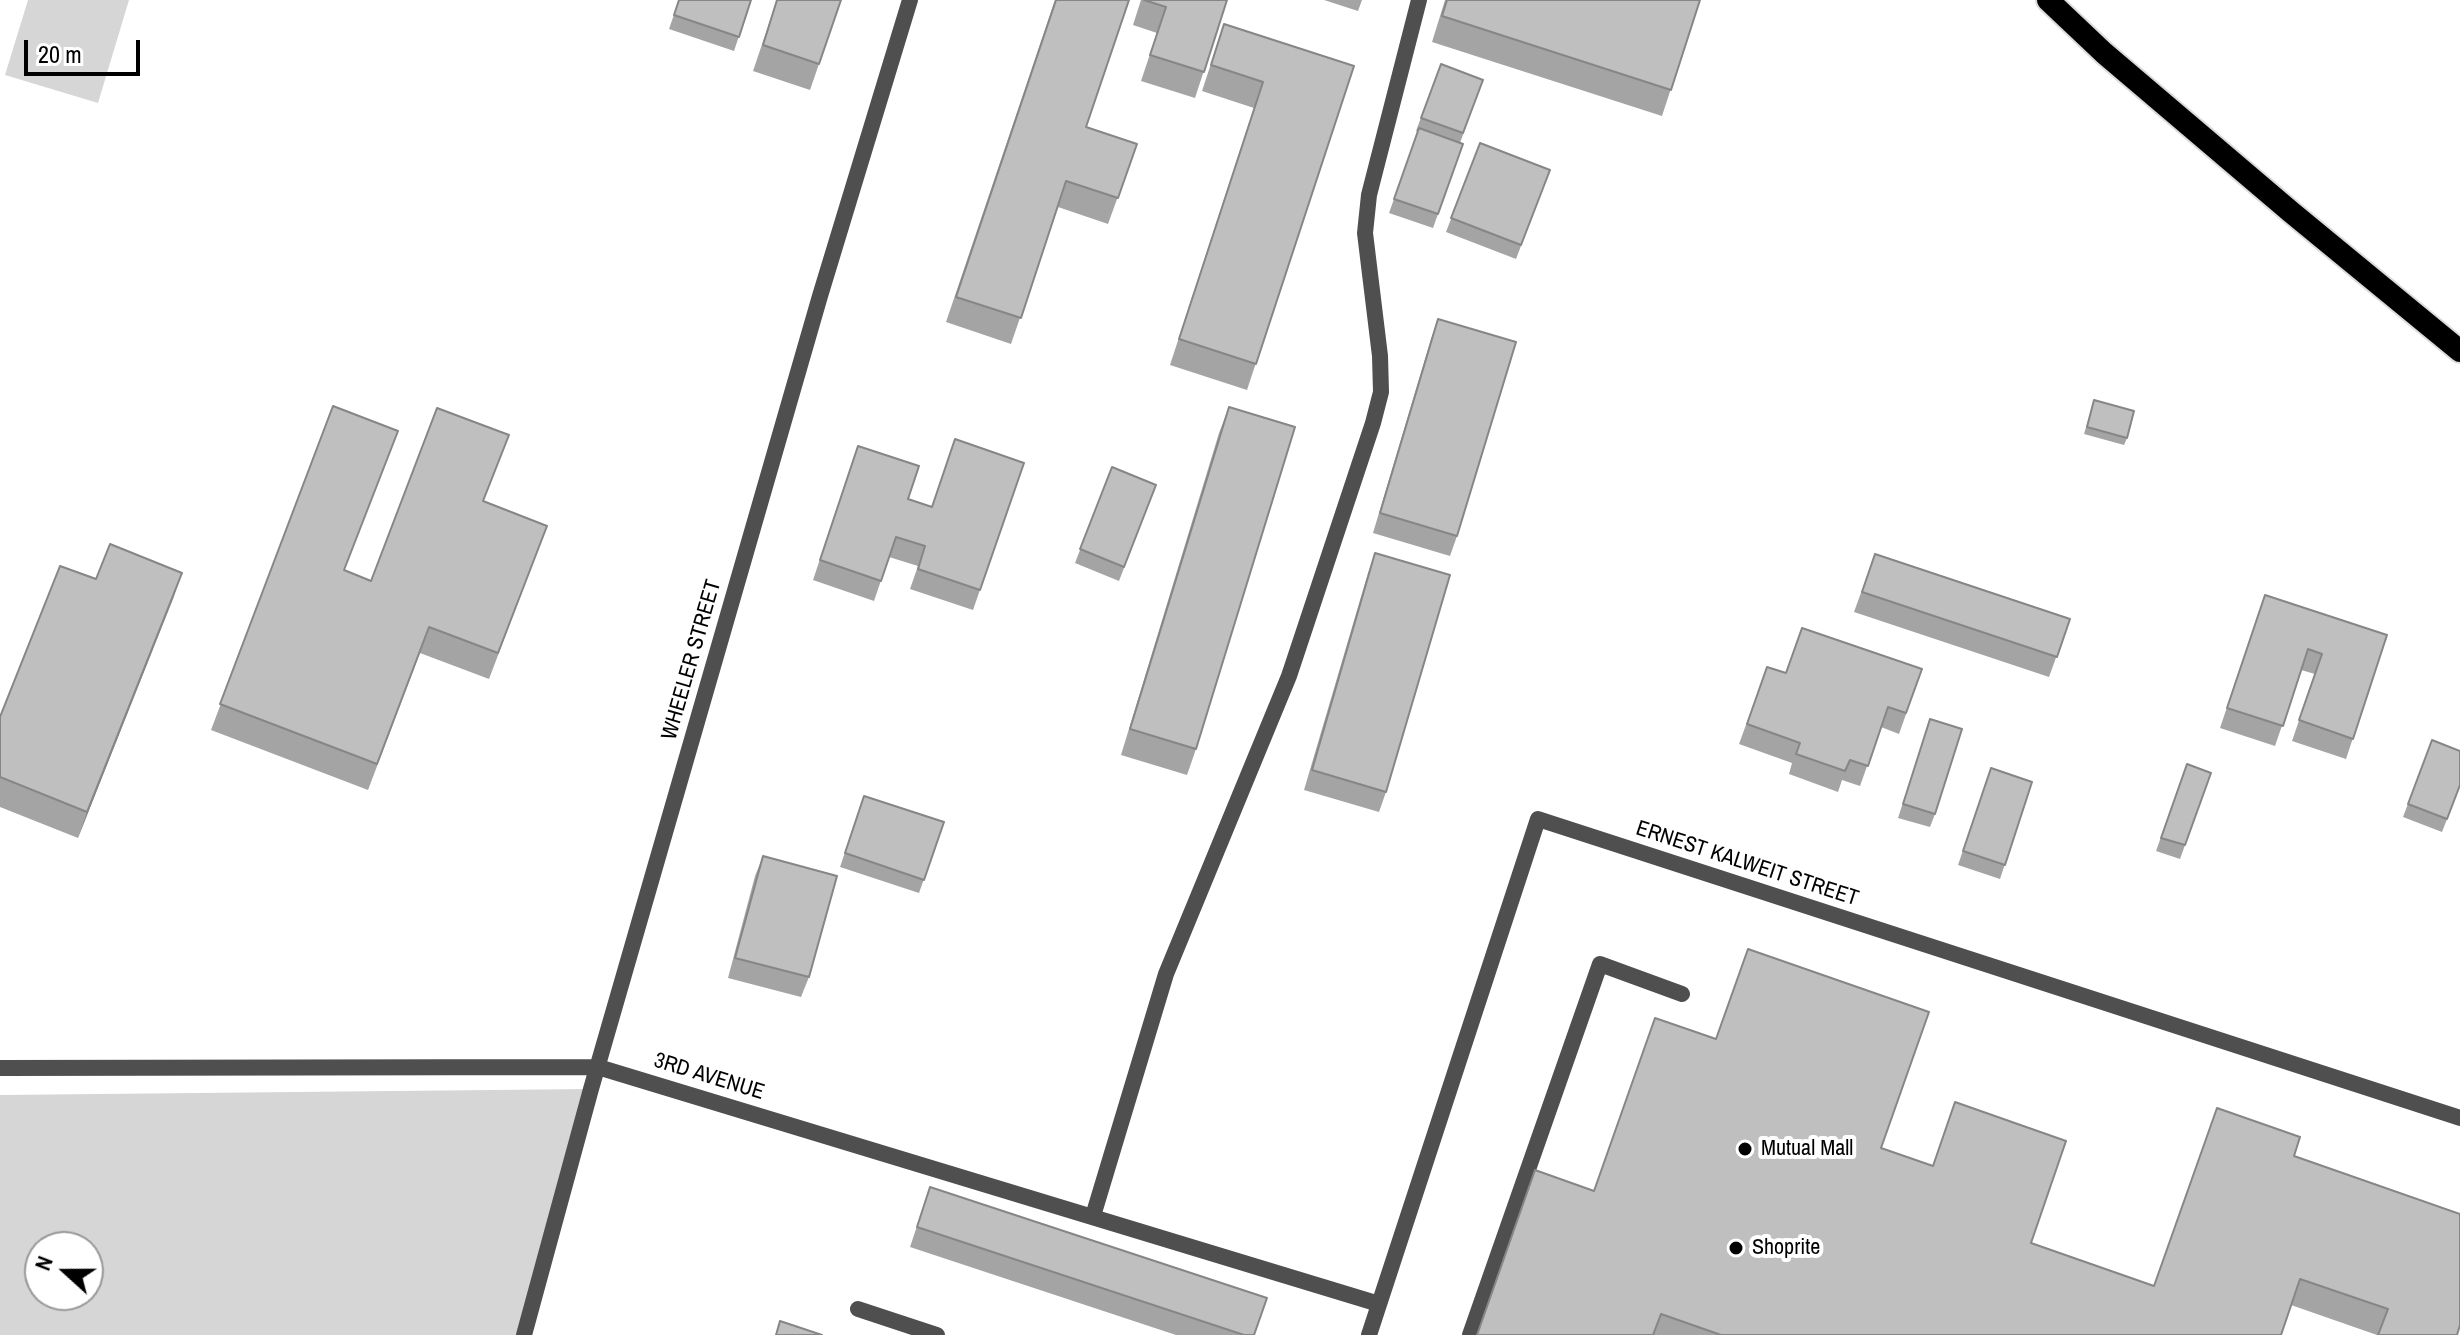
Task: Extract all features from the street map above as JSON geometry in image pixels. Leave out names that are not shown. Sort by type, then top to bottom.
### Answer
[{"type":"highway","points":[[2048,0],[2104,53],[2460,351]]},
{"type":"street","name":"WHEELER STREET","points":[[524,1335],[820,296],[910,0]]},
{"type":"street","points":[[1093,1216],[1166,974],[1289,676],[1373,423],[1381,392],[1365,233],[1367,205],[1419,0]]},
{"type":"street","name":"ERNEST KALWEIT STREET","points":[[1369,1335],[1538,819],[2460,1118]]},
{"type":"street","points":[[1470,1335],[1600,964],[1682,994]]},
{"type":"street","name":"3RD AVENUE","points":[[0,1068],[598,1067],[1379,1304]]},
{"type":"street","points":[[858,1309],[937,1335]]},
{"type":"shaded area","points":[[28,0],[129,0],[98,103],[5,75]]},
{"type":"shaded area","points":[[591,1089],[524,1335],[0,1335],[0,1095]]},
{"type":"building","points":[[679,0],[751,0],[739,37],[674,15]]},
{"type":"building","points":[[777,0],[841,0],[819,64],[763,45]]},
{"type":"building","points":[[1056,0],[1129,0],[1086,127],[1137,144],[1118,198],[1066,181],[1021,318],[956,297]]},
{"type":"building","points":[[1144,0],[1227,0],[1204,72],[1150,55],[1166,7]]},
{"type":"building","points":[[1447,0],[1700,0],[1671,90],[1442,16]]},
{"type":"building","points":[[1224,24],[1354,66],[1256,364],[1179,339],[1263,82],[1211,65]]},
{"type":"building","points":[[1441,64],[1483,80],[1463,133],[1421,118]]},
{"type":"building","points":[[1419,128],[1463,144],[1438,214],[1394,199]]},
{"type":"building","points":[[1480,143],[1550,170],[1521,245],[1451,218]]},
{"type":"building","points":[[1438,319],[1516,342],[1457,536],[1380,513]]},
{"type":"building","points":[[2094,400],[2134,411],[2127,438],[2087,427]]},
{"type":"building","points":[[333,406],[398,431],[344,570],[371,581],[437,408],[509,435],[483,501],[547,526],[498,653],[429,627],[377,764],[220,704]]},
{"type":"building","points":[[1229,407],[1295,427],[1196,749],[1130,729]]},
{"type":"building","points":[[955,439],[1024,463],[980,590],[918,569],[925,546],[896,537],[881,581],[820,560],[858,446],[919,466],[908,499],[932,507]]},
{"type":"building","points":[[1112,467],[1156,485],[1124,567],[1080,549]]},
{"type":"building","points":[[110,544],[182,573],[87,812],[0,777],[0,717],[60,566],[96,579]]},
{"type":"building","points":[[1375,553],[1450,575],[1386,792],[1312,770]]},
{"type":"building","points":[[1875,554],[2070,619],[2057,657],[1862,592]]},
{"type":"building","points":[[2265,595],[2387,635],[2353,739],[2299,720],[2322,654],[2308,649],[2283,726],[2227,708]]},
{"type":"building","points":[[1802,628],[1922,669],[1906,713],[1888,707],[1868,766],[1850,760],[1845,771],[1796,754],[1800,743],[1747,724],[1767,667],[1786,673]]},
{"type":"building","points":[[1930,719],[1962,729],[1935,814],[1903,804]]},
{"type":"building","points":[[2432,740],[2460,751],[2460,785],[2447,819],[2408,804]]},
{"type":"building","points":[[2187,764],[2211,773],[2185,845],[2161,838]]},
{"type":"building","points":[[1991,768],[2032,782],[2005,865],[1963,851]]},
{"type":"building","points":[[864,796],[944,822],[924,880],[845,853]]},
{"type":"building","points":[[763,856],[837,876],[809,977],[735,958]]},
{"type":"building","name":"Mutual Mall","points":[[1748,949],[1929,1012],[1881,1148],[1933,1166],[1955,1102],[2066,1141],[2031,1243],[2154,1286],[2217,1108],[2300,1137],[2294,1156],[2460,1214],[2460,1325],[2457,1335],[2378,1335],[2388,1309],[2300,1279],[2281,1335],[1721,1335],[1661,1314],[1653,1335],[1477,1335],[1535,1170],[1594,1191],[1655,1018],[1716,1039]]},
{"type":"building","points":[[930,1187],[1267,1298],[1254,1335],[1244,1335],[917,1227]]},
{"type":"building","points":[[780,1321],[822,1335],[776,1335]]},
{"type":"place","name":"Mutual Mall","points":[[1745,1149]]},
{"type":"place","name":"Shoprite","points":[[1736,1248]]}]
